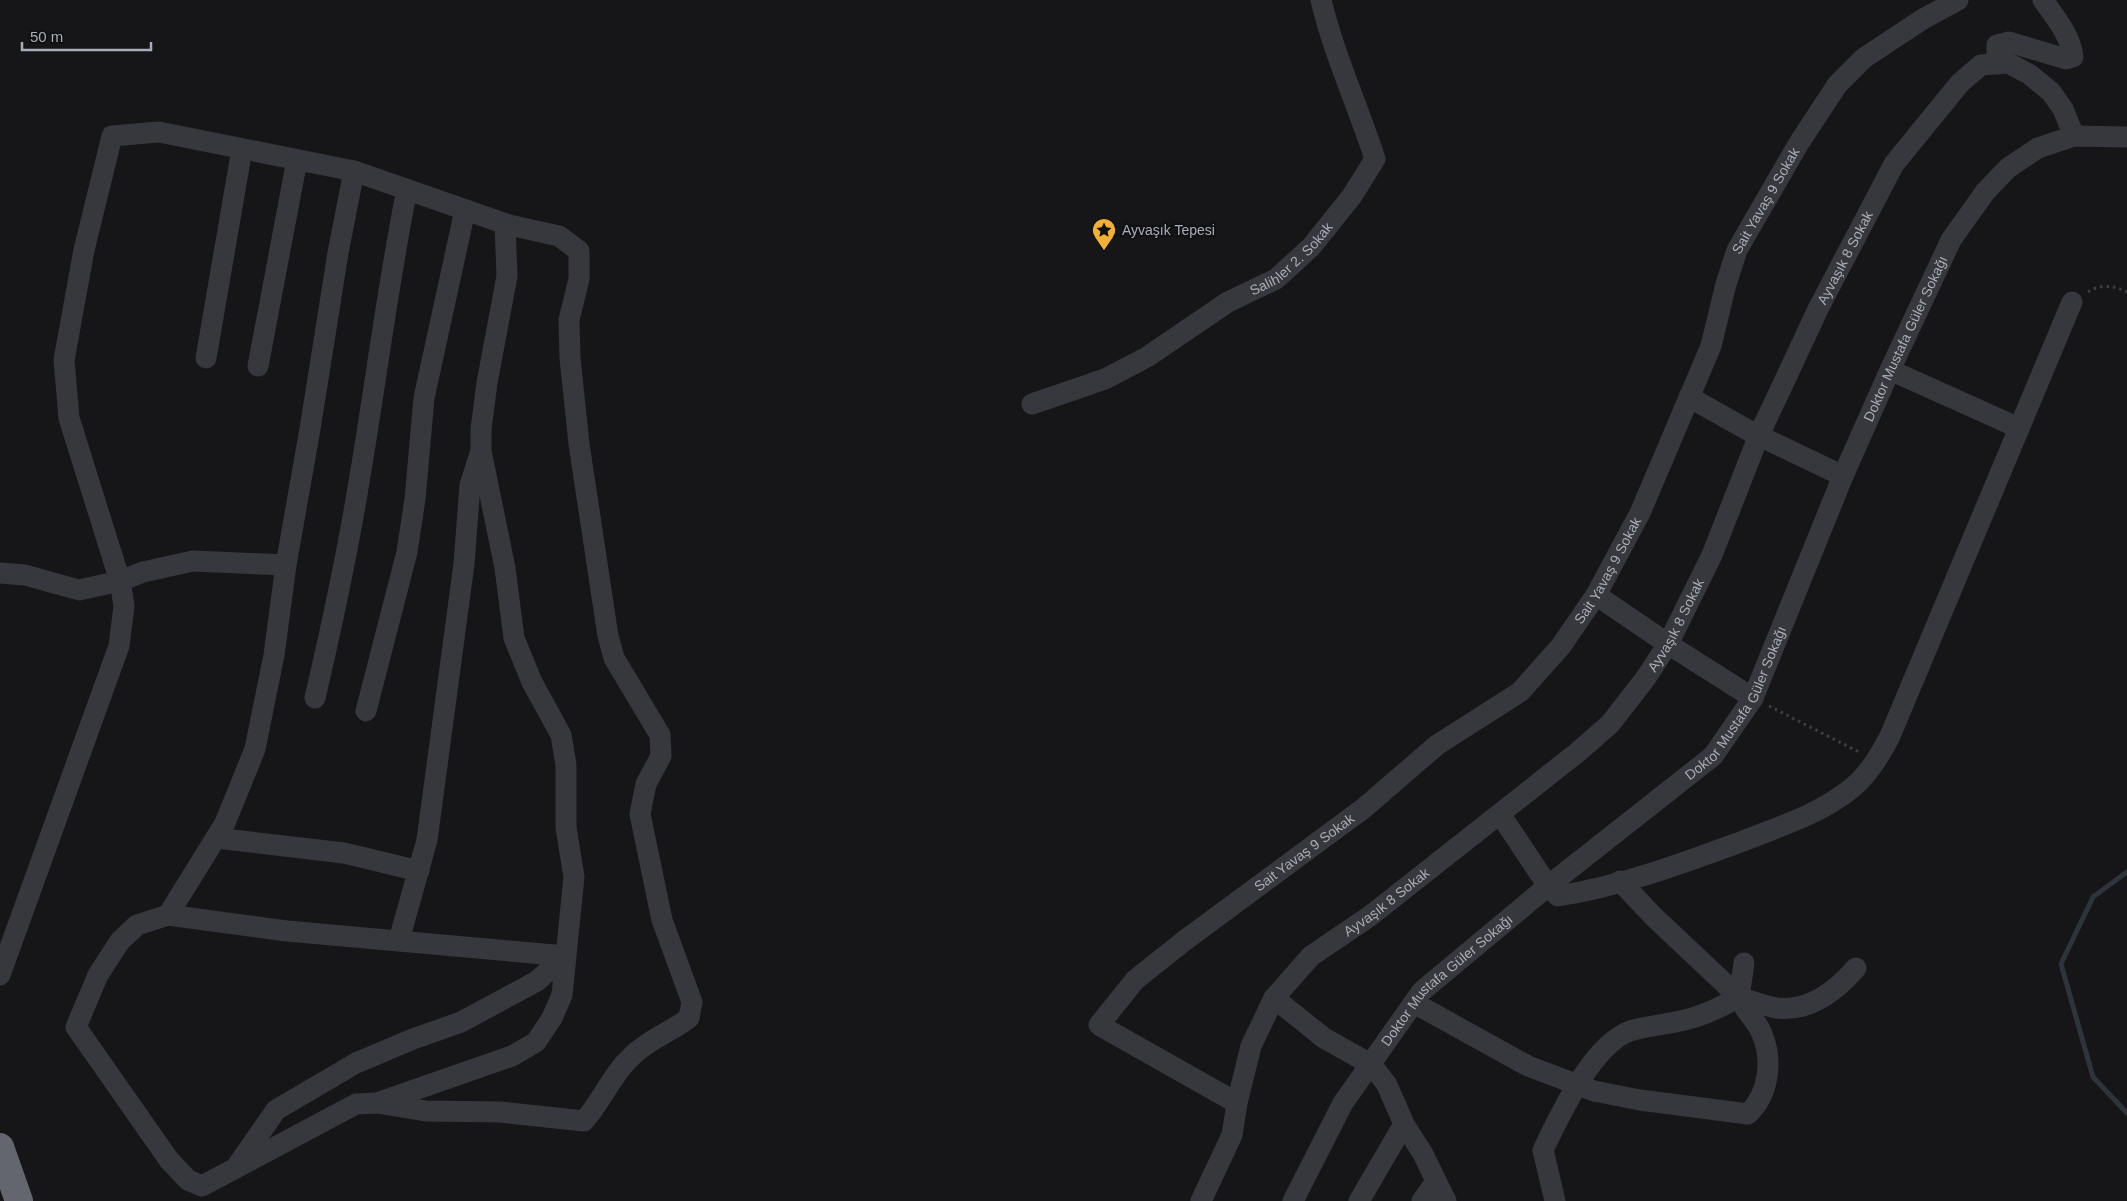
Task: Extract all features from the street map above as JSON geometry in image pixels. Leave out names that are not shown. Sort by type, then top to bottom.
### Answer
[{"type":"highway","points":[[0,1147],[19,1201]]},
{"type":"street","name":"Salihler 2. Sokak","points":[[1032,404],[1105,379],[1147,357],[1228,302],[1276,279],[1311,247],[1352,196],[1375,160],[1367,134],[1352,98],[1321,0]]},
{"type":"street","name":"Sait Yavaş 9 Sokak","points":[[1236,1103],[1099,1025],[1135,980],[1364,808],[1437,746],[1520,692],[1561,646],[1596,595],[1640,513],[1711,346],[1726,284],[1737,250],[1798,143],[1837,85],[1864,58],[1923,19],[1958,0]]},
{"type":"street","points":[[1997,64],[1997,45],[2009,42],[2066,60],[2073,57],[2072,46],[2054,15],[2042,0]]},
{"type":"street","name":"Ayvaşık 8 Sokak","points":[[1201,1201],[1232,1134],[1236,1103],[1251,1046],[1274,998],[1311,956],[1370,916],[1500,814],[1610,724],[1645,679],[1668,644],[1712,555],[1759,435],[1818,309],[1894,164],[1960,82],[1981,65],[2008,63],[2029,74],[2051,92],[2063,108],[2074,136]]},
{"type":"street","points":[[0,975],[119,646],[124,606],[120,581],[69,418],[64,360],[84,250],[112,136],[159,132],[354,171],[505,224],[559,236],[579,251],[579,279],[569,320],[570,358],[580,444],[608,636],[614,658],[660,734],[661,756],[646,784],[640,814],[662,920],[692,1002],[690,1018],[676,1028],[651,1040],[631,1057],[584,1121],[500,1112],[426,1111],[377,1103],[356,1104],[202,1186],[188,1180],[168,1160],[76,1027],[98,975],[120,941],[137,925],[168,915],[287,931],[565,956]]},
{"type":"street","name":"Doktor Mustafa Güler Sokağı","points":[[1292,1201],[1343,1103],[1372,1065],[1422,991],[1548,886],[1713,756],[1753,698],[1843,476],[1890,370],[1951,240],[1985,192],[2008,168],[2038,148],[2074,136],[2127,137]]},
{"type":"street","points":[[206,358],[242,149]]},
{"type":"street","points":[[258,366],[296,160]]},
{"type":"street","points":[[168,915],[226,822],[255,748],[274,655],[286,565],[312,419],[338,253],[354,171]]},
{"type":"street","points":[[315,698],[342,582],[396,243],[407,189]]},
{"type":"street","points":[[366,711],[407,552],[415,499],[424,398],[465,210]]},
{"type":"street","points":[[377,1103],[512,1056],[536,1042],[552,1018],[562,995],[574,877],[566,827],[566,765],[560,735],[532,682],[514,638],[506,568],[481,452],[481,429],[487,384],[506,276],[505,224]]},
{"type":"street","points":[[1500,814],[1548,886],[1558,896],[1674,867],[1801,818],[1824,807],[1853,787],[1877,761],[1890,736],[2072,302]]},
{"type":"street","points":[[1890,370],[2019,428]]},
{"type":"street","points":[[1689,397],[1759,435],[1843,476]]},
{"type":"street","points":[[399,940],[427,840],[463,574],[470,485],[481,452]]},
{"type":"street","points":[[0,573],[25,575],[80,590],[120,581],[143,572],[194,561],[286,565]]},
{"type":"street","points":[[1596,595],[1753,698]]},
{"type":"street","points":[[216,838],[344,853],[419,871]]},
{"type":"street","points":[[1620,881],[1653,916],[1740,997],[1777,1008],[1794,1008],[1809,1004],[1828,995],[1856,968]]},
{"type":"street","points":[[234,1169],[276,1110],[356,1063],[469,1017],[536,981],[565,956]]},
{"type":"street","points":[[1414,1003],[1528,1066],[1594,1091],[1640,1100],[1748,1114],[1755,1108],[1762,1094],[1769,1056],[1762,1033],[1742,1005],[1740,997],[1744,963]]},
{"type":"street","points":[[1555,1201],[1543,1150],[1577,1085],[1602,1052],[1615,1039],[1630,1032],[1701,1016],[1740,997]]},
{"type":"street","points":[[1274,998],[1324,1038],[1372,1065],[1387,1085],[1404,1124],[1423,1154],[1446,1201]]},
{"type":"street","points":[[1359,1201],[1404,1124]]},
{"type":"street","points":[[1422,1201],[1436,1181]]},
{"type":"path","points":[[2072,302],[2094,287],[2107,286],[2127,292]]},
{"type":"path","points":[[1753,698],[1877,761]]},
{"type":"waterway","points":[[2127,872],[2093,897],[2061,964],[2093,1077],[2127,1113]]},
{"type":"place","name":"Ayvaşık Tepesi","points":[[1104,251]]}]
